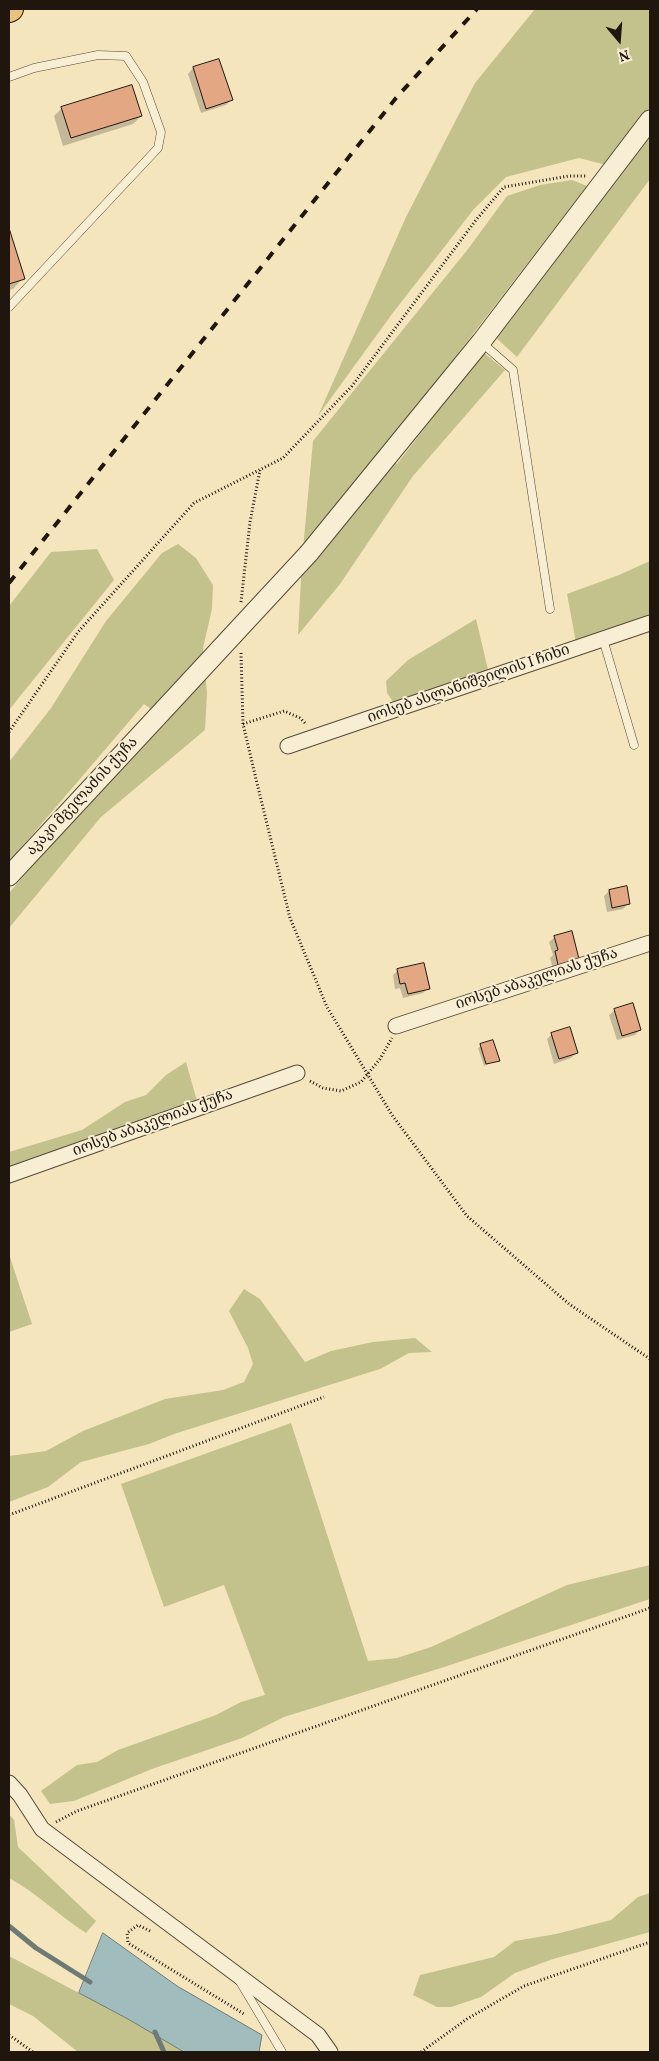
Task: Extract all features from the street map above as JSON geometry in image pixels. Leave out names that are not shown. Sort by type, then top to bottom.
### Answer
[{"type":"street","name":"აკაკი მგელაძის ქუჩა","points":[[9,876],[309,553],[481,342],[650,120]]},
{"type":"street","name":"იოსებ ასლანიშვილის I ჩიხი","points":[[288,746],[650,623]]},
{"type":"street","name":"იოსებ აბაკელიას ქუჩა","points":[[396,1026],[650,943]]},
{"type":"street","name":"იოსებ აბაკელიას ქუჩა","points":[[9,1175],[297,1073]]},
{"type":"street","points":[[9,1783],[20,1795],[42,1829],[318,2035],[330,2052]]},
{"type":"lane","points":[[9,77],[34,68],[98,55],[126,56],[143,82],[161,132],[158,148],[9,307]]},
{"type":"lane","points":[[481,342],[513,370],[550,609]]},
{"type":"lane","points":[[603,639],[634,745]]},
{"type":"lane","points":[[234,1972],[282,2052]]},
{"type":"path","points":[[9,732],[78,632],[194,503],[283,458],[352,386],[476,220],[504,187],[569,176],[608,176]]},
{"type":"path","points":[[240,605],[250,522],[260,470]]},
{"type":"path","points":[[241,645],[243,724],[290,918],[327,1007],[392,1115],[467,1216],[569,1304],[650,1359]]},
{"type":"path","points":[[243,724],[284,711],[300,718],[316,737]]},
{"type":"path","points":[[297,1073],[323,1088],[341,1091],[361,1082],[390,1044],[396,1026]]},
{"type":"path","points":[[9,1515],[324,1397]]},
{"type":"path","points":[[42,1829],[77,1811],[650,1608]]},
{"type":"path","points":[[153,1932],[138,1925],[127,1933],[128,1943],[266,2028]]},
{"type":"path","points":[[421,2052],[467,2019],[524,1986],[650,1942]]},
{"type":"path","points":[[9,2035],[33,2052]]},
{"type":"shaded area","points":[[535,9],[650,9],[650,107],[606,165],[579,158],[506,177],[474,209],[392,314],[318,416],[406,217],[475,83]]},
{"type":"shaded area","points":[[650,132],[650,179],[517,357],[493,335]]},
{"type":"shaded area","points":[[572,180],[587,186],[385,448],[387,457],[397,464],[483,352],[505,370],[413,476],[340,584],[298,635],[302,560],[313,441],[468,249],[507,196],[540,185]]},
{"type":"shaded area","points":[[178,544],[196,558],[213,585],[212,609],[203,648],[207,693],[205,730],[101,817],[9,928],[9,893],[86,804],[168,721],[144,704],[9,862],[9,762],[51,708],[106,621],[162,553]]},
{"type":"shaded area","points":[[97,549],[114,580],[9,710],[9,606],[51,552]]},
{"type":"shaded area","points":[[650,561],[650,623],[577,648],[567,594],[619,575]]},
{"type":"shaded area","points":[[476,619],[490,678],[398,709],[387,693],[386,681],[408,660]]},
{"type":"shaded area","points":[[186,1062],[197,1101],[9,1168],[9,1152],[82,1130],[125,1102],[146,1095],[166,1075]]},
{"type":"shaded area","points":[[9,1254],[32,1324],[9,1332]]},
{"type":"shaded area","points":[[244,1289],[260,1299],[305,1362],[331,1351],[373,1342],[415,1338],[432,1352],[409,1353],[380,1369],[174,1434],[149,1444],[81,1462],[48,1487],[9,1502],[9,1456],[46,1451],[83,1431],[165,1399],[223,1390],[244,1382],[253,1364],[248,1348],[229,1311]]},
{"type":"shaded area","points":[[291,1423],[368,1661],[397,1658],[431,1647],[567,1585],[650,1565],[650,1599],[441,1668],[284,1717],[242,1738],[152,1769],[74,1801],[50,1804],[41,1791],[77,1765],[97,1762],[118,1750],[216,1715],[241,1702],[265,1695],[224,1585],[164,1607],[121,1484]]},
{"type":"shaded area","points":[[9,1814],[14,1820],[18,1847],[96,1921],[86,1933],[9,1878]]},
{"type":"shaded area","points":[[650,1893],[650,1932],[553,1959],[515,1973],[481,1997],[451,2007],[437,2007],[413,1995],[420,1975],[494,1957],[515,1941],[556,1934],[611,1920],[638,1897]]},
{"type":"shaded area","points":[[9,1956],[128,2019],[184,2052],[78,2052],[33,2016],[9,2004]]},
{"type":"water","points":[[103,1933],[177,1986],[262,2035],[259,2052],[184,2052],[79,1993]]},
{"type":"building","points":[[219,59],[233,100],[206,109],[193,67]]},
{"type":"building","points":[[132,85],[142,116],[71,138],[61,107]]},
{"type":"building","points":[[9,228],[25,279],[9,284]]},
{"type":"building","points":[[627,886],[630,904],[612,908],[609,890]]},
{"type":"building","points":[[572,931],[579,959],[558,965],[555,951],[558,950],[554,936]]},
{"type":"building","points":[[424,963],[430,989],[408,994],[405,983],[400,984],[397,969]]},
{"type":"building","points":[[633,1003],[641,1030],[622,1036],[614,1009]]},
{"type":"building","points":[[570,1027],[578,1053],[559,1059],[551,1033]]},
{"type":"building","points":[[493,1040],[500,1061],[486,1064],[480,1044]]},
{"type":"waterway","points":[[9,1926],[36,1948],[90,1982]]},
{"type":"waterway","points":[[155,2032],[164,2052]]},
{"type":"railway","points":[[9,583],[396,98],[477,9]]}]
